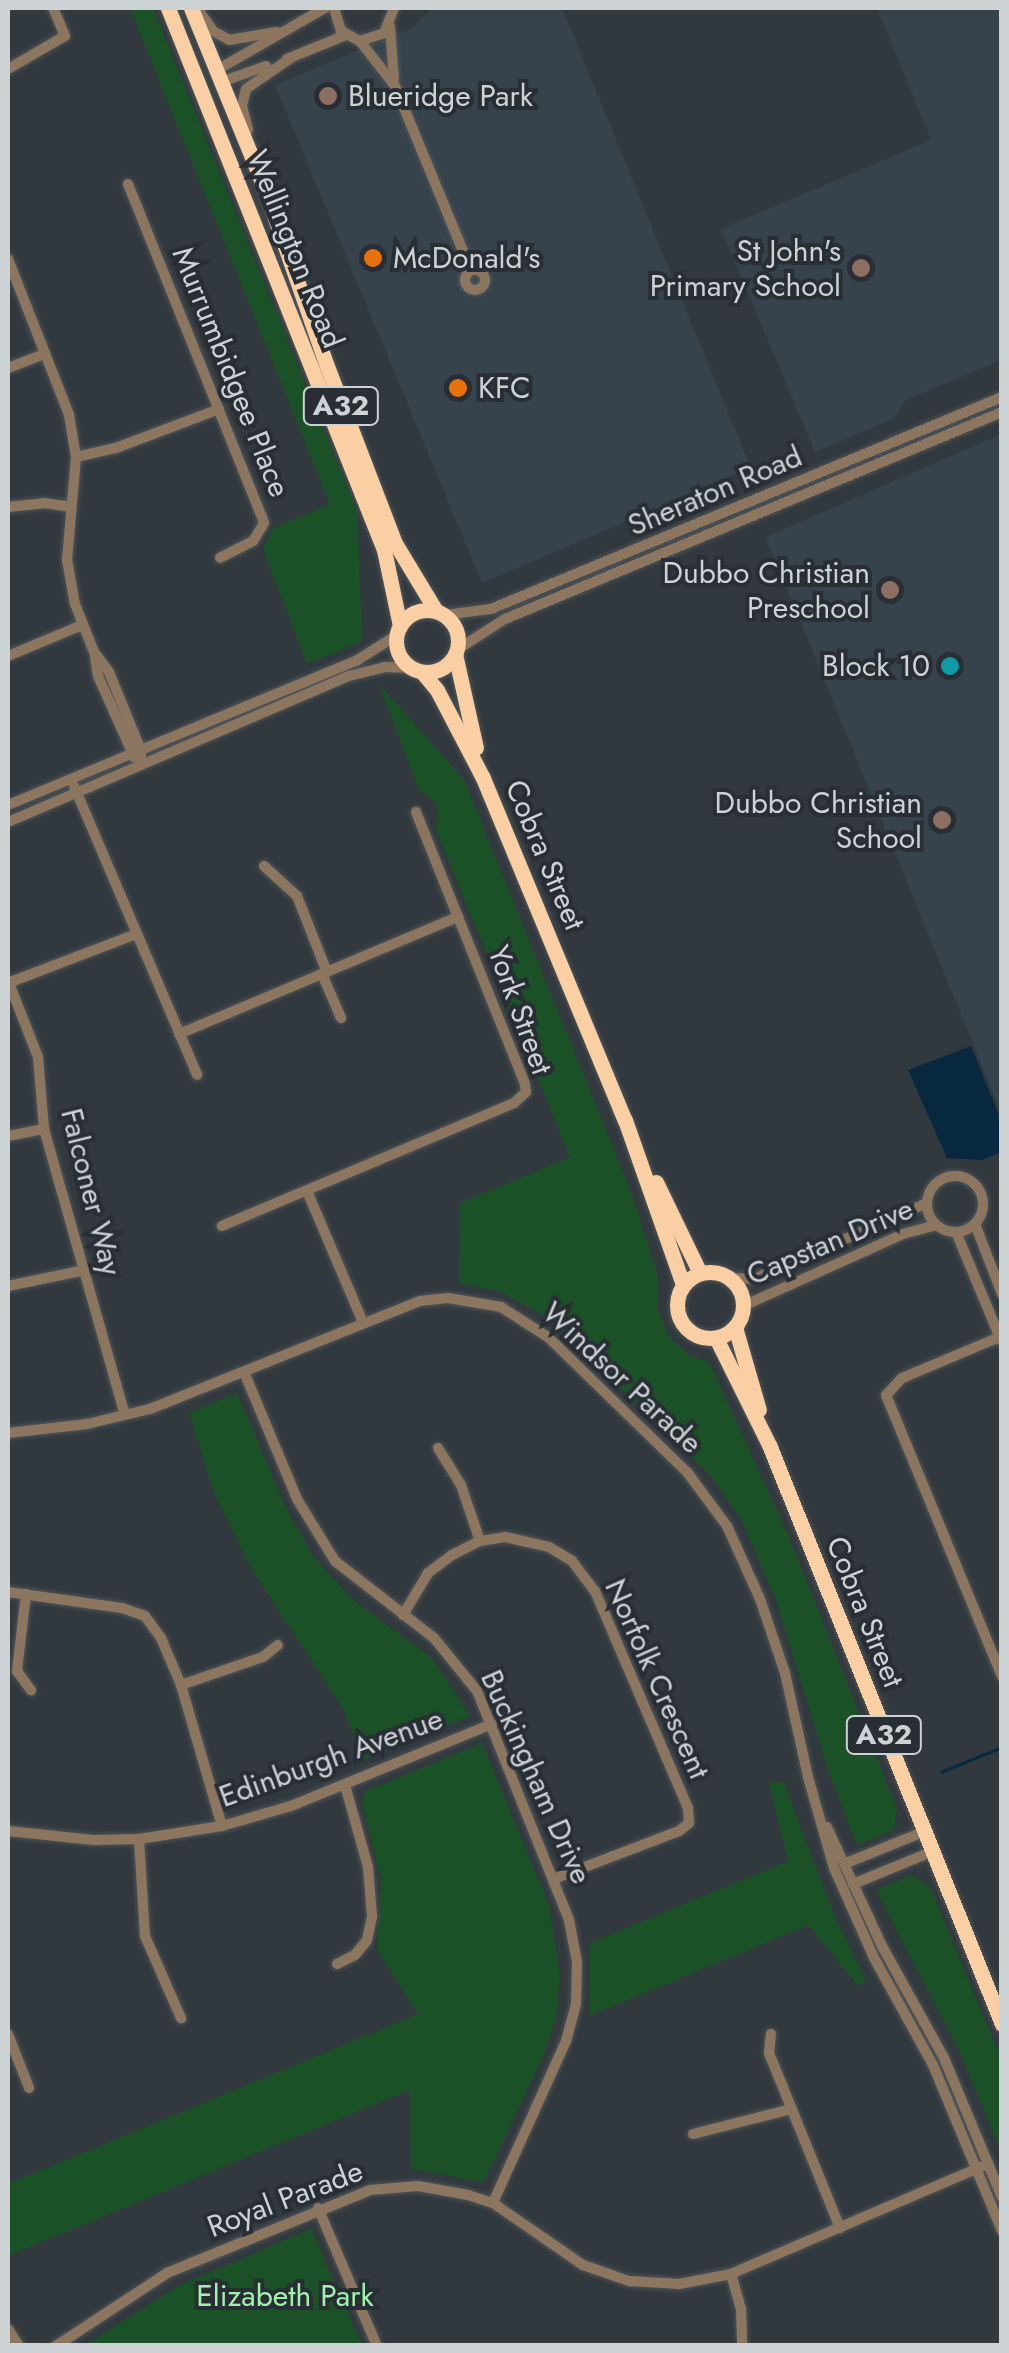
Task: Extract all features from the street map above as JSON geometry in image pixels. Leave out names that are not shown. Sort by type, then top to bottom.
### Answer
[{"type":"highway","points":[[170,8],[217,77],[237,178]]},
{"type":"highway","name":"Wellington Road","points":[[170,8],[384,550],[398,630]]},
{"type":"highway","name":"Wellington Road","points":[[194,8],[374,488],[410,574],[440,613]]},
{"type":"highway","points":[[398,630],[415,612],[440,613]]},
{"type":"highway","name":"A32","points":[[440,613],[457,631],[457,651]]},
{"type":"highway","name":"A32","points":[[398,630],[399,654],[417,670]]},
{"type":"highway","points":[[417,670],[445,667],[457,651]]},
{"type":"highway","name":"Cobra Street","points":[[457,651],[483,778]]},
{"type":"highway","name":"Cobra Street","points":[[417,670],[436,690],[483,778],[626,1120],[700,1273]]},
{"type":"highway","name":"Cobra Street","points":[[626,1120],[682,1285]]},
{"type":"highway","points":[[682,1285],[700,1273],[730,1278],[743,1306],[735,1326],[716,1338]]},
{"type":"highway","name":"A32","points":[[682,1285],[676,1306],[685,1327],[704,1338],[716,1338]]},
{"type":"highway","name":"Cobra Street","points":[[735,1326],[770,1447]]},
{"type":"highway","name":"Cobra Street","points":[[716,1338],[770,1447],[1002,2024]]},
{"type":"highway","name":"Cobra Street","points":[[931,1852],[959,1896],[1002,2002]]},
{"type":"street","points":[[8,70],[65,36],[53,8]]},
{"type":"street","points":[[194,8],[213,31],[229,40],[292,28]]},
{"type":"street","points":[[217,77],[326,8]]},
{"type":"street","points":[[334,8],[337,25],[346,35],[360,41],[395,86],[471,270]]},
{"type":"street","points":[[360,41],[378,38],[392,16],[405,8]]},
{"type":"street","points":[[392,16],[395,86]]},
{"type":"street","points":[[217,77],[292,57],[346,35]]},
{"type":"street","points":[[266,192],[244,115],[243,97],[253,81],[292,57]]},
{"type":"street","name":"Murrumbidgee Place","points":[[128,184],[264,523],[253,541],[220,558]]},
{"type":"street","points":[[8,259],[69,416],[76,457],[66,560],[82,625],[94,652],[109,672],[142,765]]},
{"type":"street","points":[[8,368],[45,354]]},
{"type":"street","name":"Sheraton Road","points":[[457,651],[495,623],[598,573],[1002,397]]},
{"type":"street","points":[[76,457],[116,448],[218,409]]},
{"type":"street","name":"Sheraton Road","points":[[440,613],[491,609],[598,573],[1002,412]]},
{"type":"street","points":[[8,507],[44,503],[71,507]]},
{"type":"street","points":[[8,656],[82,625]]},
{"type":"street","points":[[8,805],[366,656],[398,630]]},
{"type":"street","points":[[8,822],[349,676],[384,667],[417,670]]},
{"type":"street","points":[[70,779],[196,1076]]},
{"type":"street","points":[[416,812],[458,917]]},
{"type":"street","points":[[264,866],[296,896],[340,1018]]},
{"type":"street","name":"York Street","points":[[179,1034],[458,917],[526,1092],[514,1103],[222,1226]]},
{"type":"street","points":[[8,983],[136,934]]},
{"type":"street","name":"Falconer Way","points":[[8,983],[38,1057],[44,1129],[124,1415]]},
{"type":"street","points":[[8,1136],[44,1129]]},
{"type":"street","points":[[951,1177],[966,1179],[982,1195],[982,1210],[975,1224],[956,1232],[936,1226],[927,1203],[937,1183],[951,1177]]},
{"type":"street","points":[[307,1191],[362,1322]]},
{"type":"street","name":"Capstan Drive","points":[[730,1278],[754,1279],[927,1203]]},
{"type":"street","points":[[975,1224],[1002,1294]]},
{"type":"street","name":"Capstan Drive","points":[[743,1306],[903,1234],[936,1226]]},
{"type":"street","points":[[956,1232],[1001,1338],[902,1378],[886,1395],[1002,1676]]},
{"type":"street","points":[[8,1286],[85,1270]]},
{"type":"street","name":"Windsor Parade","points":[[8,1434],[124,1415],[187,1396],[420,1301],[448,1298],[501,1307],[548,1337],[687,1472],[727,1526],[760,1599],[785,1674],[834,1868],[874,1958],[933,2064],[1002,2231]]},
{"type":"street","name":"Buckingham Drive","points":[[244,1372],[316,1534],[357,1583],[403,1615],[457,1662],[492,1724],[556,1878],[577,1962],[576,2004],[566,2042],[493,2204]]},
{"type":"street","points":[[403,1615],[428,1573],[452,1554],[480,1541],[461,1485],[438,1448]]},
{"type":"street","name":"Norfolk Crescent","points":[[480,1541],[505,1537],[549,1547],[572,1562],[596,1591],[688,1808],[689,1823],[679,1831],[556,1878]]},
{"type":"street","points":[[8,1592],[122,1608],[146,1616],[162,1638],[180,1684],[222,1826]]},
{"type":"street","points":[[26,1594],[17,1672],[31,1690]]},
{"type":"street","points":[[180,1684],[263,1656],[278,1644]]},
{"type":"street","name":"Edinburgh Avenue","points":[[8,1830],[94,1840],[139,1839],[222,1826],[345,1785],[492,1724]]},
{"type":"street","points":[[337,1964],[355,1955],[367,1940],[372,1916],[368,1867],[345,1785]]},
{"type":"street","name":"Windsor Parade","points":[[817,1808],[847,1863],[882,1946],[956,2085],[1002,2197]]},
{"type":"street","points":[[834,1868],[923,1832]]},
{"type":"street","points":[[139,1839],[145,1936],[180,2018]]},
{"type":"street","points":[[842,1888],[931,1852]]},
{"type":"street","points":[[8,2034],[28,2088]]},
{"type":"street","points":[[771,2034],[769,2053],[840,2228]]},
{"type":"street","points":[[693,2134],[790,2109]]},
{"type":"street","name":"Royal Parade","points":[[56,2346],[167,2273],[318,2208],[370,2190],[418,2186],[493,2204],[558,2250],[607,2274],[680,2284],[732,2274],[988,2164]]},
{"type":"street","points":[[318,2208],[378,2346]]},
{"type":"street","points":[[732,2274],[742,2346]]},
{"type":"street","points":[[8,2329],[19,2346]]},
{"type":"shaded area","points":[[433,8],[562,8],[751,468],[482,583],[275,85],[410,29]]},
{"type":"shaded area","name":"St John's Primary School","points":[[877,8],[1001,8],[1001,360],[906,400],[893,419],[815,452],[721,229],[931,140]]},
{"type":"shaded area","name":"Dubbo Christian School","points":[[1001,434],[1002,1103],[998,1105],[766,537]]},
{"type":"green space","points":[[130,8],[153,8],[357,511],[362,641],[307,664],[263,549],[273,528],[330,504]]},
{"type":"green space","points":[[379,684],[464,780],[631,1192],[657,1274],[658,1310],[668,1336],[690,1356],[709,1362],[788,1535],[897,1809],[894,1830],[857,1845],[829,1773],[776,1600],[742,1521],[713,1478],[548,1318],[499,1291],[459,1283],[460,1203],[570,1157],[436,830],[438,804],[419,790]]},
{"type":"green space","points":[[237,1393],[285,1506],[312,1555],[353,1600],[432,1658],[470,1716],[364,1760],[342,1707],[251,1568],[214,1492],[189,1413]]},
{"type":"green space","points":[[482,1743],[549,1905],[560,1978],[556,2017],[543,2057],[483,2182],[411,2169],[409,2090],[8,2256],[8,2184],[418,2014],[377,1949],[381,1882],[362,1801],[366,1791]]},
{"type":"green space","points":[[783,1781],[834,1915],[866,1981],[858,1986],[809,1925],[589,2016],[590,1943],[788,1861],[769,1783]]},
{"type":"green space","points":[[912,1875],[930,1887],[1001,2059],[1001,2151],[959,2050],[876,1890]]},
{"type":"green space","name":"Elizabeth Park","points":[[311,2229],[362,2345],[86,2345],[180,2285]]},
{"type":"water","points":[[971,1046],[1001,1120],[1001,1152],[982,1160],[947,1158],[908,1070]]},
{"type":"waterway","points":[[941,1772],[1002,1747]]},
{"type":"place","name":"Blueridge Park","points":[[328,96]]},
{"type":"place","name":"McDonald's","points":[[373,258]]},
{"type":"place","name":"St John's Primary School","points":[[861,268]]},
{"type":"place","name":"KFC","points":[[458,388]]},
{"type":"place","name":"Dubbo Christian Preschool","points":[[890,590]]},
{"type":"place","name":"Block 10","points":[[950,666]]},
{"type":"place","name":"Dubbo Christian School","points":[[942,820]]}]
